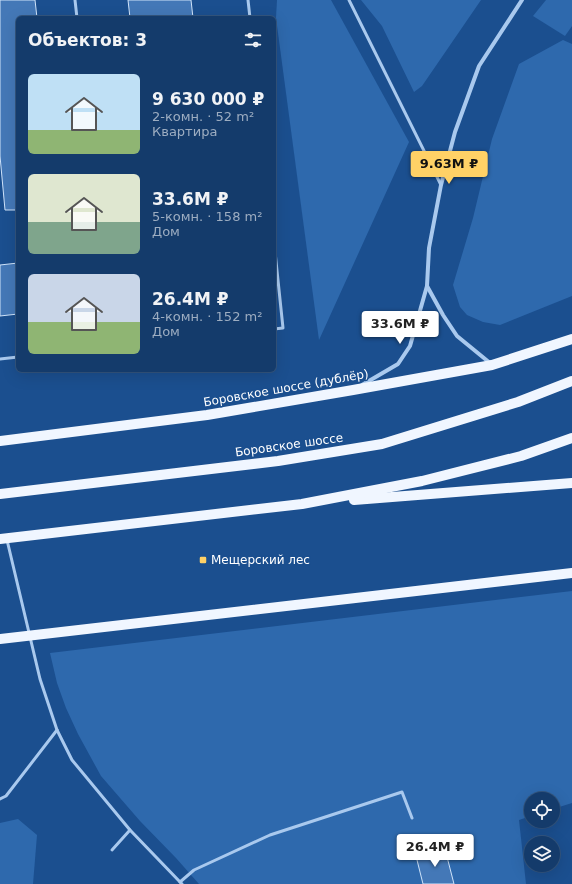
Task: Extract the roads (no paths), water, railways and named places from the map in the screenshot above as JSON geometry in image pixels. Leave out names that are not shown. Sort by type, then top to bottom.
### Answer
[{"type":"main road","name":"Боровское шоссе (дублёр)","points":[[0,441],[207,415],[353,390],[492,365],[572,339]]},
{"type":"main road","name":"Боровское шоссе","points":[[0,494],[278,461],[382,444],[518,402],[572,381]]},
{"type":"main road","points":[[302,504],[422,481],[521,456],[572,438]]},
{"type":"main road","points":[[3,539],[302,504],[572,483]]},
{"type":"main road","points":[[0,639],[572,572]]},
{"type":"street","points":[[353,390],[398,364],[410,346],[427,286],[429,248],[441,185],[455,132],[479,66],[522,0]]},
{"type":"street","points":[[427,286],[443,316],[457,336],[492,365]]},
{"type":"lane","points":[[75,0],[77,16]]},
{"type":"lane","points":[[248,0],[250,16]]},
{"type":"lane","points":[[349,0],[441,185]]},
{"type":"lane","points":[[276,261],[283,328],[276,329]]},
{"type":"lane","points":[[0,359],[16,357]]},
{"type":"lane","points":[[3,539],[40,679],[57,730],[72,760],[130,830],[181,883],[194,870],[270,835],[402,792],[412,818]]},
{"type":"lane","points":[[0,800],[6,796],[57,730]]},
{"type":"lane","points":[[112,850],[130,830]]},
{"type":"place","name":"Мещерский лес","points":[[203,560]]}]
